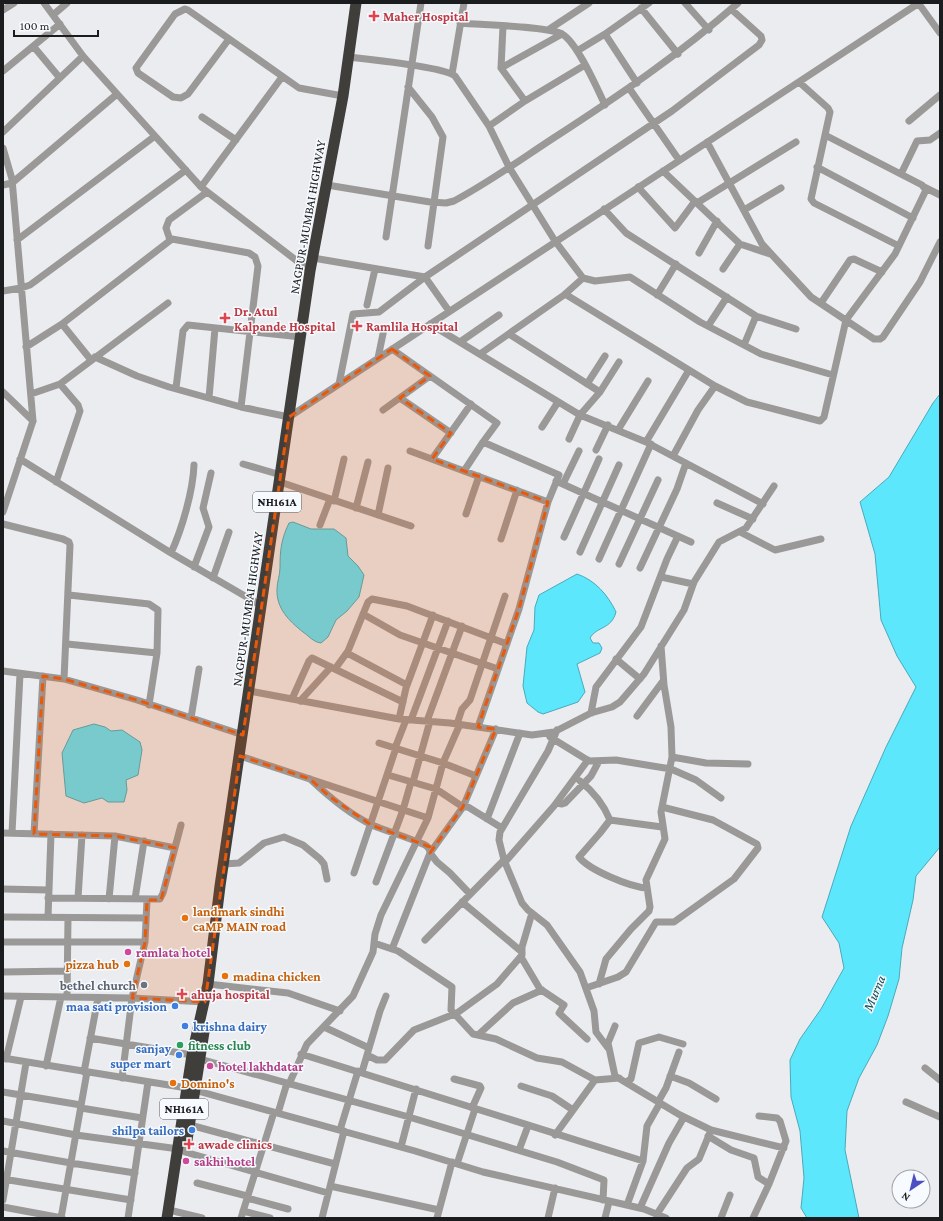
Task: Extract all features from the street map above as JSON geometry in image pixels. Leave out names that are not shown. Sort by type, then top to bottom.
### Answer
[{"type":"highway","name":"NAGPUR-MUMBAI HIGHWAY","points":[[205,1002],[310,271],[343,96],[356,3]]},
{"type":"highway","name":"NH161A","points":[[171,1214],[183,1150],[196,1057],[207,1014],[205,1002]]},
{"type":"highway","name":"NH161A","points":[[183,1150],[190,1124],[191,1089]]},
{"type":"street","points":[[5,7],[14,3]]},
{"type":"street","points":[[44,3],[82,56],[201,187],[310,271]]},
{"type":"street","points":[[53,15],[67,3]]},
{"type":"street","points":[[386,237],[421,3]]},
{"type":"street","points":[[452,74],[464,3]]},
{"type":"street","points":[[548,30],[589,3]]},
{"type":"street","points":[[577,51],[605,34],[648,3]]},
{"type":"street","points":[[685,3],[709,30]]},
{"type":"street","points":[[327,185],[433,202],[446,203],[454,200],[509,167],[638,83],[709,30],[738,3]]},
{"type":"street","points":[[62,324],[93,359],[137,376],[241,408],[289,416],[919,3],[940,33]]},
{"type":"street","points":[[641,8],[678,54]]},
{"type":"street","points":[[229,39],[188,94],[181,98],[173,97],[138,73],[136,68],[175,14],[182,9],[188,10],[229,39],[282,77],[303,89],[343,96]]},
{"type":"street","points":[[339,384],[352,316],[354,314],[377,313],[425,277],[653,124],[761,43],[761,36],[731,9]]},
{"type":"street","points":[[460,23],[548,30],[562,34],[577,51],[605,105]]},
{"type":"street","points":[[3,71],[34,47],[60,24]]},
{"type":"street","points":[[503,26],[501,68],[525,101]]},
{"type":"street","points":[[501,68],[562,34]]},
{"type":"street","points":[[605,34],[638,83]]},
{"type":"street","points":[[34,47],[59,77]]},
{"type":"street","points":[[3,132],[82,56]]},
{"type":"street","points":[[348,57],[412,65],[452,74],[489,126],[509,167],[555,241],[583,278],[595,281],[627,277],[708,326],[764,355],[833,375]]},
{"type":"street","points":[[489,126],[525,101],[585,65]]},
{"type":"street","points":[[201,187],[282,77]]},
{"type":"street","points":[[799,82],[830,110],[810,196],[812,201],[899,246]]},
{"type":"street","points":[[408,88],[429,113],[442,137],[428,246]]},
{"type":"street","points":[[629,88],[679,160]]},
{"type":"street","points":[[3,185],[12,183],[117,94]]},
{"type":"street","points":[[909,121],[940,95]]},
{"type":"street","points":[[202,116],[236,140]]},
{"type":"street","points":[[901,174],[918,140],[930,140],[940,132]]},
{"type":"street","points":[[825,135],[940,195]]},
{"type":"street","points":[[17,240],[155,136]]},
{"type":"street","points":[[707,142],[761,243],[810,296],[874,339],[880,339],[883,337],[920,282],[940,242]]},
{"type":"street","points":[[638,187],[675,228],[678,227],[696,202],[796,142]]},
{"type":"street","points":[[3,148],[12,183],[33,421],[6,498],[3,512]]},
{"type":"street","points":[[817,167],[913,218]]},
{"type":"street","points":[[3,291],[30,285],[186,170]]},
{"type":"street","points":[[663,171],[740,244],[772,254]]},
{"type":"street","points":[[565,294],[715,386],[747,402],[817,422],[822,420],[846,320],[882,272],[899,246],[925,192],[924,186]]},
{"type":"street","points":[[744,210],[782,188]]},
{"type":"street","points":[[170,240],[166,228],[169,220],[207,192]]},
{"type":"street","points":[[604,209],[626,233],[756,316],[796,329]]},
{"type":"street","points":[[699,253],[716,222]]},
{"type":"street","points":[[26,347],[62,324],[170,240],[175,239],[220,246],[250,253],[255,258],[258,266],[249,331],[241,408]]},
{"type":"street","points":[[723,269],[740,244]]},
{"type":"street","points":[[313,258],[425,277],[449,311]]},
{"type":"street","points":[[821,303],[850,260],[854,260],[882,272]]},
{"type":"street","points":[[657,295],[676,264]]},
{"type":"street","points":[[367,305],[375,269]]},
{"type":"street","points":[[480,354],[565,294],[583,278]]},
{"type":"street","points":[[708,326],[726,297]]},
{"type":"street","points":[[30,394],[60,384],[168,302]]},
{"type":"street","points":[[460,342],[499,315]]},
{"type":"street","points":[[744,345],[756,316]]},
{"type":"street","points":[[430,324],[580,415],[649,443],[763,504]]},
{"type":"street","points":[[176,388],[185,328],[188,325],[301,337]]},
{"type":"street","points":[[209,398],[215,328]]},
{"type":"street","points":[[378,358],[384,329]]},
{"type":"street","points":[[509,334],[600,392]]},
{"type":"street","points":[[392,349],[497,423],[464,470]]},
{"type":"street","points":[[587,384],[604,356]]},
{"type":"street","points":[[569,439],[580,415],[600,392],[619,362]]},
{"type":"street","points":[[599,559],[649,443],[689,370]]},
{"type":"street","points":[[383,410],[430,376]]},
{"type":"street","points":[[618,430],[648,381]]},
{"type":"street","points":[[56,482],[80,411],[78,405],[60,384]]},
{"type":"street","points":[[673,456],[698,410],[715,386]]},
{"type":"street","points":[[3,392],[33,421]]},
{"type":"street","points":[[400,398],[451,433]]},
{"type":"street","points":[[542,427],[558,402]]},
{"type":"street","points":[[432,459],[471,404]]},
{"type":"street","points":[[596,450],[608,426]]},
{"type":"street","points":[[483,442],[559,475],[560,482]]},
{"type":"street","points":[[410,451],[548,502]]},
{"type":"street","points":[[478,727],[519,609],[548,502],[579,451]]},
{"type":"street","points":[[20,459],[194,567],[262,606]]},
{"type":"street","points":[[320,525],[332,500],[344,459]]},
{"type":"street","points":[[564,537],[600,459]]},
{"type":"street","points":[[356,508],[368,462]]},
{"type":"street","points":[[640,568],[677,489],[686,462]]},
{"type":"street","points":[[243,464],[332,500],[411,526]]},
{"type":"street","points":[[171,553],[180,531],[194,479],[194,465]]},
{"type":"street","points":[[580,552],[619,465]]},
{"type":"street","points":[[378,515],[388,468]]},
{"type":"street","points":[[194,567],[209,527],[203,508],[211,473]]},
{"type":"street","points":[[466,514],[479,476]]},
{"type":"street","points":[[619,564],[658,480]]},
{"type":"street","points":[[560,482],[691,542]]},
{"type":"street","points":[[249,691],[406,720],[459,724],[520,733],[544,734],[557,730],[591,713],[617,705],[640,679],[684,610],[693,584],[720,540],[746,528],[774,486]]},
{"type":"street","points":[[501,538],[517,490]]},
{"type":"street","points":[[717,503],[753,519]]},
{"type":"street","points":[[3,524],[69,542],[69,595],[64,679]]},
{"type":"street","points":[[213,578],[229,532]]},
{"type":"street","points":[[740,532],[775,550],[821,539]]},
{"type":"street","points":[[591,713],[596,687],[641,627],[667,559],[678,536]]},
{"type":"street","points":[[661,577],[693,584]]},
{"type":"street","points":[[69,595],[149,604],[156,608],[160,613],[157,653],[149,705]]},
{"type":"street","points":[[270,1218],[242,1215],[264,1143],[301,1054],[307,1044],[353,996],[373,952],[375,932],[381,915],[428,818],[443,763],[459,724],[462,709],[470,700],[505,596]]},
{"type":"street","points":[[300,701],[347,653],[369,601],[372,599],[404,605],[507,644]]},
{"type":"street","points":[[363,614],[400,635],[482,665],[498,669]]},
{"type":"street","points":[[406,720],[403,702],[407,685],[432,616]]},
{"type":"street","points":[[354,873],[406,720],[448,621]]},
{"type":"street","points":[[376,882],[403,810],[428,721],[462,626]]},
{"type":"street","points":[[67,644],[157,653]]},
{"type":"street","points":[[599,984],[606,959],[631,929],[649,911],[650,907],[646,879],[664,841],[661,816],[671,769],[672,757],[671,727],[663,681],[661,646]]},
{"type":"street","points":[[347,653],[407,685]]},
{"type":"street","points":[[292,699],[310,660],[313,659],[403,702]]},
{"type":"street","points":[[616,659],[640,679]]},
{"type":"street","points":[[191,718],[198,669]]},
{"type":"street","points":[[3,671],[64,679],[243,735]]},
{"type":"street","points":[[12,833],[20,674]]},
{"type":"street","points":[[34,834],[43,676]]},
{"type":"street","points":[[637,716],[663,681]]},
{"type":"street","points":[[392,949],[430,853],[463,807],[496,729]]},
{"type":"street","points":[[557,730],[548,751],[502,828],[499,840],[504,861],[522,903],[547,925],[580,972],[594,1011],[596,1032],[608,1048]]},
{"type":"street","points":[[488,819],[520,733]]},
{"type":"street","points":[[544,734],[588,760],[616,760],[671,769],[693,778],[721,798]]},
{"type":"street","points":[[379,742],[443,763],[476,776]]},
{"type":"street","points":[[240,756],[428,818]]},
{"type":"street","points":[[672,757],[706,763],[748,764]]},
{"type":"street","points":[[425,940],[504,861],[557,803],[588,760]]},
{"type":"street","points":[[557,803],[565,803],[592,774],[599,761]]},
{"type":"street","points":[[388,775],[436,789],[463,807],[468,807],[502,828]]},
{"type":"street","points":[[576,777],[605,807],[610,820]]},
{"type":"street","points":[[310,780],[330,797],[371,825],[429,847],[430,853],[437,862],[470,894]]},
{"type":"street","points":[[586,988],[618,977],[626,972],[656,922],[674,922],[734,879],[758,848],[757,844],[716,821],[662,807]]},
{"type":"street","points":[[610,820],[662,827]]},
{"type":"street","points":[[610,820],[602,832],[579,855],[580,859],[603,873],[638,888],[647,888]]},
{"type":"street","points":[[48,898],[158,900],[162,896],[180,825]]},
{"type":"street","points":[[3,833],[115,836],[175,848]]},
{"type":"street","points":[[48,917],[51,834]]},
{"type":"street","points":[[78,898],[82,835]]},
{"type":"street","points":[[109,899],[115,836]]},
{"type":"street","points":[[224,864],[238,863],[264,843],[284,837],[303,845],[320,859],[324,864],[327,879]]},
{"type":"street","points":[[134,899],[144,841]]},
{"type":"street","points":[[3,889],[48,890]]},
{"type":"street","points":[[122,1078],[132,998],[145,942],[147,900]]},
{"type":"street","points":[[462,902],[522,955],[542,990],[564,1005],[558,1013],[587,1039]]},
{"type":"street","points":[[324,1027],[368,1052],[377,1060],[385,1060],[414,1030],[454,1015],[497,984],[522,955],[522,947],[532,913]]},
{"type":"street","points":[[3,917],[146,918]]},
{"type":"street","points":[[46,1066],[64,997],[67,970],[68,918]]},
{"type":"street","points":[[3,942],[145,942]]},
{"type":"street","points":[[374,943],[392,949],[452,987],[451,1010],[471,1033],[498,1040],[537,1058],[562,1062],[594,1080],[619,1078]]},
{"type":"street","points":[[3,972],[67,970]]},
{"type":"street","points":[[208,984],[288,993],[340,1011]]},
{"type":"street","points":[[478,1035],[513,1003],[542,990]]},
{"type":"street","points":[[3,996],[132,998],[205,1002]]},
{"type":"street","points":[[322,1218],[349,1101],[368,1052],[386,996]]},
{"type":"street","points":[[21,997],[5,1059],[191,1089],[401,1147],[483,1172],[640,1208],[666,1218]]},
{"type":"street","points":[[3,1206],[62,1218],[81,1107],[90,1038],[98,998]]},
{"type":"street","points":[[615,1026],[608,1040],[608,1048],[613,1072],[619,1078],[710,1133],[731,1150],[754,1158],[758,1177],[769,1184]]},
{"type":"street","points":[[626,1082],[631,1079],[639,1043],[659,1037],[683,1044]]},
{"type":"street","points":[[90,1038],[126,1043],[196,1057],[349,1101],[409,1116],[466,1135],[557,1162],[604,1180],[606,1201],[605,1218]]},
{"type":"street","points":[[627,1205],[643,1161],[647,1126],[665,1091],[679,1052]]},
{"type":"street","points":[[301,1054],[360,1071],[555,1135],[643,1161]]},
{"type":"street","points":[[3,1200],[5,1179],[26,1063]]},
{"type":"street","points":[[925,1068],[940,1080]]},
{"type":"street","points":[[670,1076],[689,1083],[716,1099]]},
{"type":"street","points":[[3,1121],[76,1135],[183,1150],[255,1172],[438,1214],[481,1088],[480,1086],[454,1079]]},
{"type":"street","points":[[555,1135],[594,1080]]},
{"type":"street","points":[[128,1218],[148,1082]]},
{"type":"street","points":[[521,1086],[554,1097],[573,1110]]},
{"type":"street","points":[[401,1147],[416,1089]]},
{"type":"street","points":[[3,1092],[142,1118]]},
{"type":"street","points":[[906,1102],[940,1117]]},
{"type":"street","points":[[753,1218],[784,1148],[786,1137],[780,1121],[777,1118],[758,1116]]},
{"type":"street","points":[[640,1208],[669,1143],[684,1117]]},
{"type":"street","points":[[190,1124],[264,1143],[335,1164]]},
{"type":"street","points":[[519,1150],[528,1126]]},
{"type":"street","points":[[710,1133],[784,1148]]},
{"type":"street","points":[[657,1214],[687,1168],[699,1159],[710,1133]]},
{"type":"street","points":[[3,1151],[135,1173]]},
{"type":"street","points":[[5,1179],[131,1200]]},
{"type":"street","points":[[197,1183],[288,1209]]},
{"type":"street","points":[[548,1218],[555,1188]]},
{"type":"street","points":[[721,1218],[730,1195]]},
{"type":"street","points":[[171,1214],[202,1218]]},
{"type":"highlighted area","points":[[392,349],[430,376],[400,398],[451,433],[432,459],[548,502],[519,609],[478,727],[496,729],[463,807],[430,853],[430,847],[371,825],[330,797],[310,779],[240,756],[205,1002],[132,998],[145,942],[147,900],[161,900],[175,848],[115,836],[34,834],[43,676],[64,679],[137,700],[243,735],[289,417]]},
{"type":"water","name":"Murna","points":[[940,394],[940,847],[916,876],[913,900],[902,948],[899,979],[888,1016],[877,1045],[859,1078],[847,1111],[845,1150],[859,1218],[807,1218],[801,1208],[804,1178],[800,1131],[791,1097],[790,1060],[800,1039],[821,1009],[844,968],[839,943],[822,917],[851,826],[886,747],[916,687],[897,656],[881,620],[875,554],[860,502],[889,477],[933,403]]},
{"type":"water","points":[[293,522],[311,529],[334,529],[346,538],[348,556],[358,566],[364,575],[359,597],[347,611],[336,620],[328,637],[321,643],[313,640],[288,619],[281,608],[277,596],[280,556],[284,535],[289,523]]},
{"type":"water","points":[[577,574],[595,584],[605,594],[616,612],[611,622],[596,631],[590,638],[593,643],[599,643],[602,648],[600,653],[577,664],[585,692],[578,702],[543,714],[527,703],[523,686],[527,647],[534,630],[535,607],[539,595]]},
{"type":"water","points":[[94,724],[105,727],[111,731],[122,730],[140,742],[142,750],[138,775],[126,780],[127,790],[124,802],[108,802],[102,798],[84,803],[66,796],[62,753],[73,730]]},
{"type":"place","name":"Maher Hospital","points":[[374,16]]},
{"type":"place","name":"Dr. Atul Kalpande Hospital","points":[[225,318]]},
{"type":"place","name":"Ramlila Hospital","points":[[357,326]]},
{"type":"place","name":"landmark sindhi caMP MAIN road","points":[[185,918]]},
{"type":"place","name":"ramlata hotel","points":[[128,952]]},
{"type":"place","name":"pizza hub","points":[[127,964]]},
{"type":"place","name":"madina chicken","points":[[225,976]]},
{"type":"place","name":"bethel church","points":[[144,985]]},
{"type":"place","name":"ahuja hospital","points":[[182,994]]},
{"type":"place","name":"maa sati provision","points":[[175,1006]]},
{"type":"place","name":"krishna dairy","points":[[185,1026]]},
{"type":"place","name":"fitness club","points":[[180,1045]]},
{"type":"place","name":"sanjay super mart","points":[[179,1055]]},
{"type":"place","name":"hotel lakhdatar","points":[[210,1066]]},
{"type":"place","name":"Domino's","points":[[173,1083]]},
{"type":"place","name":"shilpa tailors","points":[[192,1130]]},
{"type":"place","name":"awade clinics","points":[[189,1144]]},
{"type":"place","name":"sakhi hotel","points":[[186,1161]]}]
